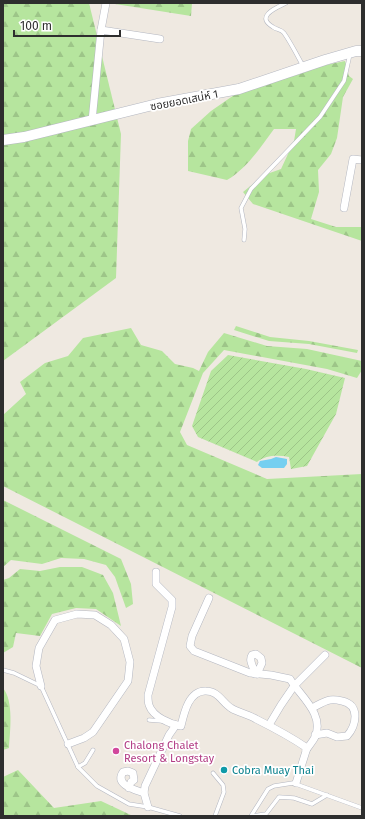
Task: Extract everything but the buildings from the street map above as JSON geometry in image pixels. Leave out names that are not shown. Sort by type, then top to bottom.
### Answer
[{"type":"street","points":[[92,121],[101,30],[106,3]]},
{"type":"street","points":[[101,30],[160,39]]},
{"type":"street","name":"ซอยยอดเสน่ห์ 1","points":[[3,140],[24,137],[157,104],[239,89],[304,67],[350,53],[362,51]]},
{"type":"street","points":[[344,208],[353,159],[362,160]]},
{"type":"street","points":[[156,572],[156,584],[172,600],[172,607],[148,695],[149,705],[156,714],[167,721],[181,726],[188,702],[198,693],[206,691],[218,696],[230,707],[269,725],[292,738],[307,748],[306,750]]},
{"type":"street","points":[[209,598],[192,636],[190,646],[194,651],[250,673],[290,679],[312,708],[317,722],[316,735],[306,750],[296,783]]},
{"type":"street","points":[[42,686],[36,666],[39,648],[55,620],[77,614],[95,615],[111,625],[124,639],[130,662],[128,681],[93,732],[84,738],[68,744]]},
{"type":"street","points":[[269,725],[294,686],[325,655]]},
{"type":"street","points":[[312,708],[329,700],[336,699],[346,702],[354,708],[356,718],[352,730],[347,736],[337,737],[327,733],[316,735]]},
{"type":"street","points":[[148,807],[144,793],[145,786],[169,735],[176,725]]},
{"type":"street","points":[[130,788],[144,793]]},
{"type":"lane","points":[[286,3],[270,10],[267,14],[267,19],[270,25],[274,28],[283,31],[304,67]]},
{"type":"lane","points":[[244,240],[245,229],[241,208],[251,189],[320,117],[344,81],[350,53]]},
{"type":"lane","points":[[3,670],[14,673],[42,686],[78,767],[97,786],[129,804],[148,807],[180,816]]},
{"type":"lane","points":[[149,720],[167,721]]},
{"type":"lane","points":[[78,767],[85,763],[93,750]]},
{"type":"lane","points":[[213,773],[223,785],[224,792],[215,816]]},
{"type":"lane","points":[[252,816],[268,789],[274,786],[296,783],[362,808]]},
{"type":"lane","points":[[252,816],[266,814],[279,797],[294,798],[312,804],[327,795]]},
{"type":"green space","points":[[3,3],[89,3],[121,134],[116,278],[3,361]]},
{"type":"green space","points":[[192,3],[191,16],[115,4]]},
{"type":"green space","points":[[345,61],[349,76],[353,79],[343,97],[337,138],[331,154],[318,170],[319,192],[311,219],[336,227],[362,227],[362,241],[253,204],[243,192],[264,175],[281,169],[294,141],[296,129],[274,129],[247,164],[227,180],[188,171],[188,141],[191,129],[211,111],[237,93],[306,69]]},
{"type":"green space","points":[[236,326],[270,337],[309,341],[358,350],[357,353],[309,344],[269,341],[234,330]]},
{"type":"green space","points":[[131,328],[141,345],[162,351],[175,364],[199,371],[208,352],[224,333],[267,346],[307,349],[362,361],[362,370],[357,378],[327,369],[224,350],[203,373],[180,432],[187,445],[267,479],[362,474],[362,668],[3,486],[3,415],[26,394],[20,382],[45,363],[68,356],[83,338]]},
{"type":"green space","points":[[228,355],[306,369],[345,378],[336,414],[307,466],[291,469],[289,457],[281,456],[268,457],[257,462],[198,437],[192,426],[211,371]]},
{"type":"green space","points":[[3,500],[121,559],[131,584],[133,604],[126,608],[115,577],[106,565],[84,559],[61,558],[42,564],[11,560],[3,567]]},
{"type":"green space","points":[[60,567],[82,567],[103,575],[113,593],[121,626],[96,609],[76,608],[52,614],[40,636],[16,633],[13,647],[3,653],[3,580],[9,578],[20,569],[40,571]]},
{"type":"green space","points":[[3,688],[9,701],[10,725],[9,748],[3,750]]},
{"type":"green space","points":[[18,770],[54,808],[101,801],[133,816],[3,816],[3,777]]},
{"type":"water","points":[[276,457],[287,459],[287,464],[284,468],[262,468],[258,465],[260,461]]},
{"type":"place","name":"Chalong Chalet Resort & Longstay","points":[[116,751]]},
{"type":"place","name":"Cobra Muay Thai","points":[[224,770]]}]
